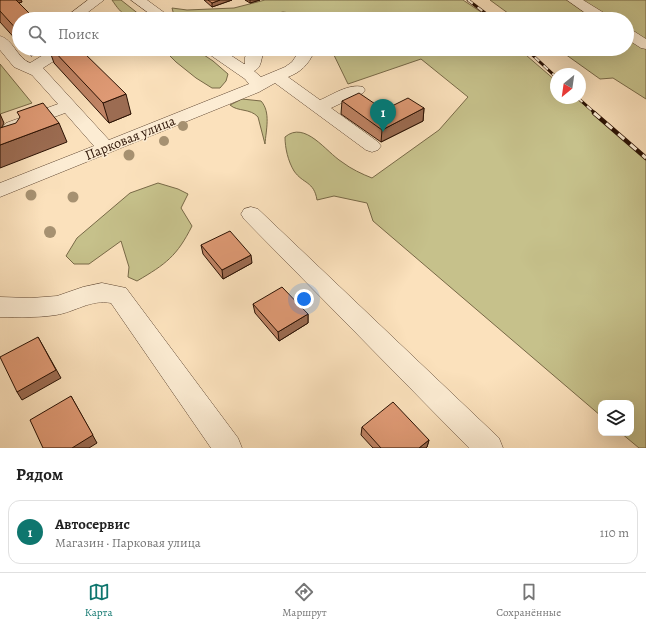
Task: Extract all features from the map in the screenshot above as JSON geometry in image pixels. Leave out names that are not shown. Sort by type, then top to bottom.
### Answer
[{"type":"street","points":[[80,12],[97,0]]},
{"type":"street","points":[[138,0],[156,12]]},
{"type":"street","points":[[574,0],[593,12]]},
{"type":"street","points":[[634,37],[646,45]]},
{"type":"street","points":[[0,40],[12,55]]},
{"type":"street","points":[[13,56],[19,64],[38,72],[106,148]]},
{"type":"street","points":[[31,69],[52,56]]},
{"type":"street","points":[[222,56],[251,76],[258,84]]},
{"type":"street","points":[[243,70],[253,66],[254,56]]},
{"type":"street","name":"Парковая улица","points":[[0,190],[252,89],[258,84],[295,68],[304,59],[305,56]]},
{"type":"street","points":[[277,77],[372,146]]},
{"type":"street","points":[[319,108],[357,90]]},
{"type":"street","points":[[0,144],[18,137],[12,127],[69,106]]},
{"type":"street","points":[[251,214],[489,448]]},
{"type":"street","points":[[0,307],[31,308],[58,305],[83,296],[102,292],[118,295],[228,448]]},
{"type":"shaded area","points":[[112,0],[121,0],[136,12],[121,12]]},
{"type":"shaded area","points":[[265,0],[463,0],[481,12],[173,12],[172,8],[187,10],[234,8]]},
{"type":"shaded area","points":[[490,0],[646,0],[646,99],[613,78],[600,79],[568,56],[634,56],[634,12],[506,12]]},
{"type":"shaded area","points":[[170,56],[206,56],[228,74],[226,81],[220,88],[212,88],[196,78]]},
{"type":"shaded area","points":[[334,56],[527,56],[550,76],[550,104],[583,104],[646,158],[646,448],[639,448],[625,436],[634,436],[634,400],[598,400],[598,413],[373,221],[367,203],[334,196],[317,200],[316,194],[311,186],[294,171],[287,154],[285,137],[293,133],[300,132],[308,135],[349,167],[372,178],[439,130],[468,97],[421,59],[348,84]]},
{"type":"shaded area","points":[[0,64],[32,103],[0,114]]},
{"type":"shaded area","points":[[242,99],[261,101],[264,105],[267,116],[265,144],[258,117],[251,112],[237,109],[230,105]]},
{"type":"shaded area","points":[[158,183],[178,189],[188,194],[181,208],[192,226],[176,252],[163,264],[137,281],[128,277],[129,267],[121,241],[89,264],[74,264],[66,256],[77,238],[130,193]]},
{"type":"building","points":[[0,0],[16,0],[28,12],[12,12],[12,24],[0,11]]},
{"type":"building","points":[[208,0],[220,0],[212,3]]},
{"type":"building","points":[[59,56],[87,56],[126,94],[103,103]]},
{"type":"building","points":[[359,93],[384,110],[408,98],[424,108],[382,130],[342,101]]},
{"type":"building","points":[[43,103],[59,123],[0,145],[0,128],[16,123],[20,117],[17,112]]},
{"type":"building","points":[[230,231],[251,255],[222,270],[201,245]]},
{"type":"building","points":[[282,287],[308,314],[278,332],[253,304]]},
{"type":"building","points":[[38,337],[56,370],[17,392],[0,357]]},
{"type":"building","points":[[71,396],[93,435],[72,448],[43,448],[30,420]]},
{"type":"building","points":[[393,402],[429,440],[419,448],[381,448],[362,427]]},
{"type":"railway","points":[[468,0],[484,12]]},
{"type":"railway","points":[[534,56],[550,71]]},
{"type":"railway","points":[[585,104],[596,114]]},
{"type":"railway","points":[[594,113],[646,158]]},
{"type":"place","name":"Автосервис","points":[[383,132]]}]
